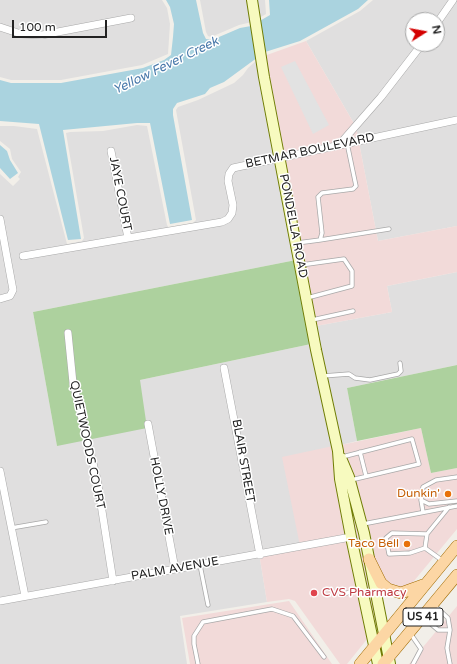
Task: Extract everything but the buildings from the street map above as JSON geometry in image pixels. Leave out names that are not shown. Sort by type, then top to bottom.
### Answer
[{"type":"main road","name":"PONDELLA ROAD","points":[[252,0],[264,77],[322,376],[340,454],[350,480],[362,524],[384,633],[388,662]]},
{"type":"main road","name":"PONDELLA ROAD","points":[[340,454],[340,479],[378,664]]},
{"type":"main road","name":"US 41","points":[[360,664],[457,546]]},
{"type":"main road","points":[[369,559],[381,583],[388,589],[402,593],[425,584]]},
{"type":"main road","name":"US 41","points":[[388,662],[457,576]]},
{"type":"street","points":[[445,12],[453,0]]},
{"type":"street","points":[[0,27],[21,34],[42,35],[131,18]]},
{"type":"street","points":[[339,145],[386,92],[416,52]]},
{"type":"street","name":"BETMAR BOULEVARD","points":[[23,256],[222,222],[228,219],[232,213],[233,205],[228,174],[233,168],[457,120]]},
{"type":"street","name":"JAYE COURT","points":[[111,151],[128,238]]},
{"type":"street","points":[[0,219],[13,290],[10,296],[0,299]]},
{"type":"street","name":"QUIETWOODS COURT","points":[[68,333],[73,383],[97,479],[114,581]]},
{"type":"street","name":"BLAIR STREET","points":[[224,368],[260,555]]},
{"type":"street","name":"HOLLY DRIVE","points":[[148,424],[175,569]]},
{"type":"street","points":[[0,471],[25,596]]},
{"type":"street","name":"PALM AVENUE","points":[[0,601],[260,555],[351,537]]},
{"type":"lane","points":[[320,240],[322,233],[318,197],[322,193],[353,189],[356,186],[347,143]]},
{"type":"lane","points":[[296,243],[389,228]]},
{"type":"lane","points":[[300,265],[344,259],[352,271],[352,286],[306,298]]},
{"type":"lane","points":[[311,321],[353,311]]},
{"type":"lane","points":[[322,376],[349,374],[356,378],[370,380],[398,374],[401,371],[400,363]]},
{"type":"lane","points":[[340,454],[360,452],[412,439],[419,464],[350,480]]},
{"type":"lane","points":[[360,452],[366,476]]},
{"type":"lane","points":[[423,512],[421,500],[423,486],[429,482],[457,477]]},
{"type":"lane","points":[[421,500],[429,504],[457,501]]},
{"type":"lane","points":[[362,524],[457,506]]},
{"type":"lane","points":[[425,548],[427,534],[449,507]]},
{"type":"lane","points":[[11,528],[46,522]]},
{"type":"lane","points":[[425,548],[410,553],[389,554],[386,538],[392,533],[427,534]]},
{"type":"lane","points":[[425,548],[444,561]]},
{"type":"lane","points":[[200,565],[208,605]]},
{"type":"lane","points":[[342,595],[362,588]]},
{"type":"lane","points":[[433,604],[448,618],[450,630],[447,648],[450,664]]},
{"type":"lane","points":[[198,664],[194,636],[202,622],[272,609],[293,616],[324,657]]},
{"type":"lane","points":[[423,617],[438,630],[450,630]]},
{"type":"lane","points":[[410,633],[421,649],[413,664]]},
{"type":"shaded area","points":[[0,0],[162,0],[167,8],[170,24],[168,54],[142,65],[61,80],[11,80],[0,77]]},
{"type":"shaded area","points":[[200,0],[248,0],[252,22],[239,25],[211,37],[208,36]]},
{"type":"shaded area","points":[[256,0],[265,0],[266,14],[259,18]]},
{"type":"shaded area","points":[[373,0],[457,0],[457,226],[378,241],[356,127],[306,41],[360,11]]},
{"type":"shaded area","points":[[306,41],[356,127],[378,241],[457,226],[457,272],[387,286],[392,312],[316,326],[264,56]]},
{"type":"shaded area","points":[[257,60],[296,260],[33,312],[57,446],[140,380],[311,344],[333,446],[300,546],[259,553],[267,602],[180,616],[187,664],[0,664],[0,174],[13,186],[20,179],[18,177],[21,172],[12,159],[10,149],[0,141],[0,126],[37,129],[67,244],[82,241],[84,238],[66,133],[70,132],[103,131],[137,125],[147,126],[167,225],[169,228],[192,224],[196,220],[176,110],[178,107],[198,100],[234,83]]},
{"type":"shaded area","points":[[295,61],[329,125],[313,134],[281,67]]},
{"type":"shaded area","points":[[457,272],[457,365],[347,388],[357,441],[341,445],[316,326],[392,312],[387,286]]},
{"type":"shaded area","points":[[421,428],[431,473],[457,468],[457,529],[409,587],[401,589],[384,581],[373,558],[353,476],[341,445]]},
{"type":"shaded area","points":[[333,446],[368,638],[347,664],[340,664],[295,601],[289,599],[267,602],[259,553],[300,546],[282,457]]},
{"type":"shaded area","points":[[346,478],[360,534],[379,625],[374,630],[343,479]]},
{"type":"shaded area","points":[[289,601],[332,664],[190,664],[182,618]]},
{"type":"shaded area","points":[[457,606],[457,664],[409,664]]},
{"type":"green space","points":[[296,260],[311,344],[140,380],[147,428],[57,446],[33,312]]},
{"type":"green space","points":[[457,365],[457,468],[431,473],[421,428],[357,441],[347,388]]},
{"type":"water","name":"Yellow Fever Creek","points":[[166,0],[196,0],[203,33],[206,39],[212,40],[240,28],[251,26],[270,15],[269,0],[368,0],[358,9],[300,41],[265,52],[224,82],[210,88],[205,94],[177,103],[173,109],[173,115],[192,220],[170,224],[150,123],[63,130],[81,239],[68,240],[39,124],[0,121],[0,80],[11,83],[61,83],[143,68],[164,60],[171,55],[174,24],[170,7]]},
{"type":"water","points":[[0,145],[7,151],[10,160],[18,173],[10,179],[0,168]]},
{"type":"place","name":"Dunkin'","points":[[448,494]]},
{"type":"place","name":"Taco Bell","points":[[407,544]]},
{"type":"place","name":"CVS Pharmacy","points":[[314,593]]}]
